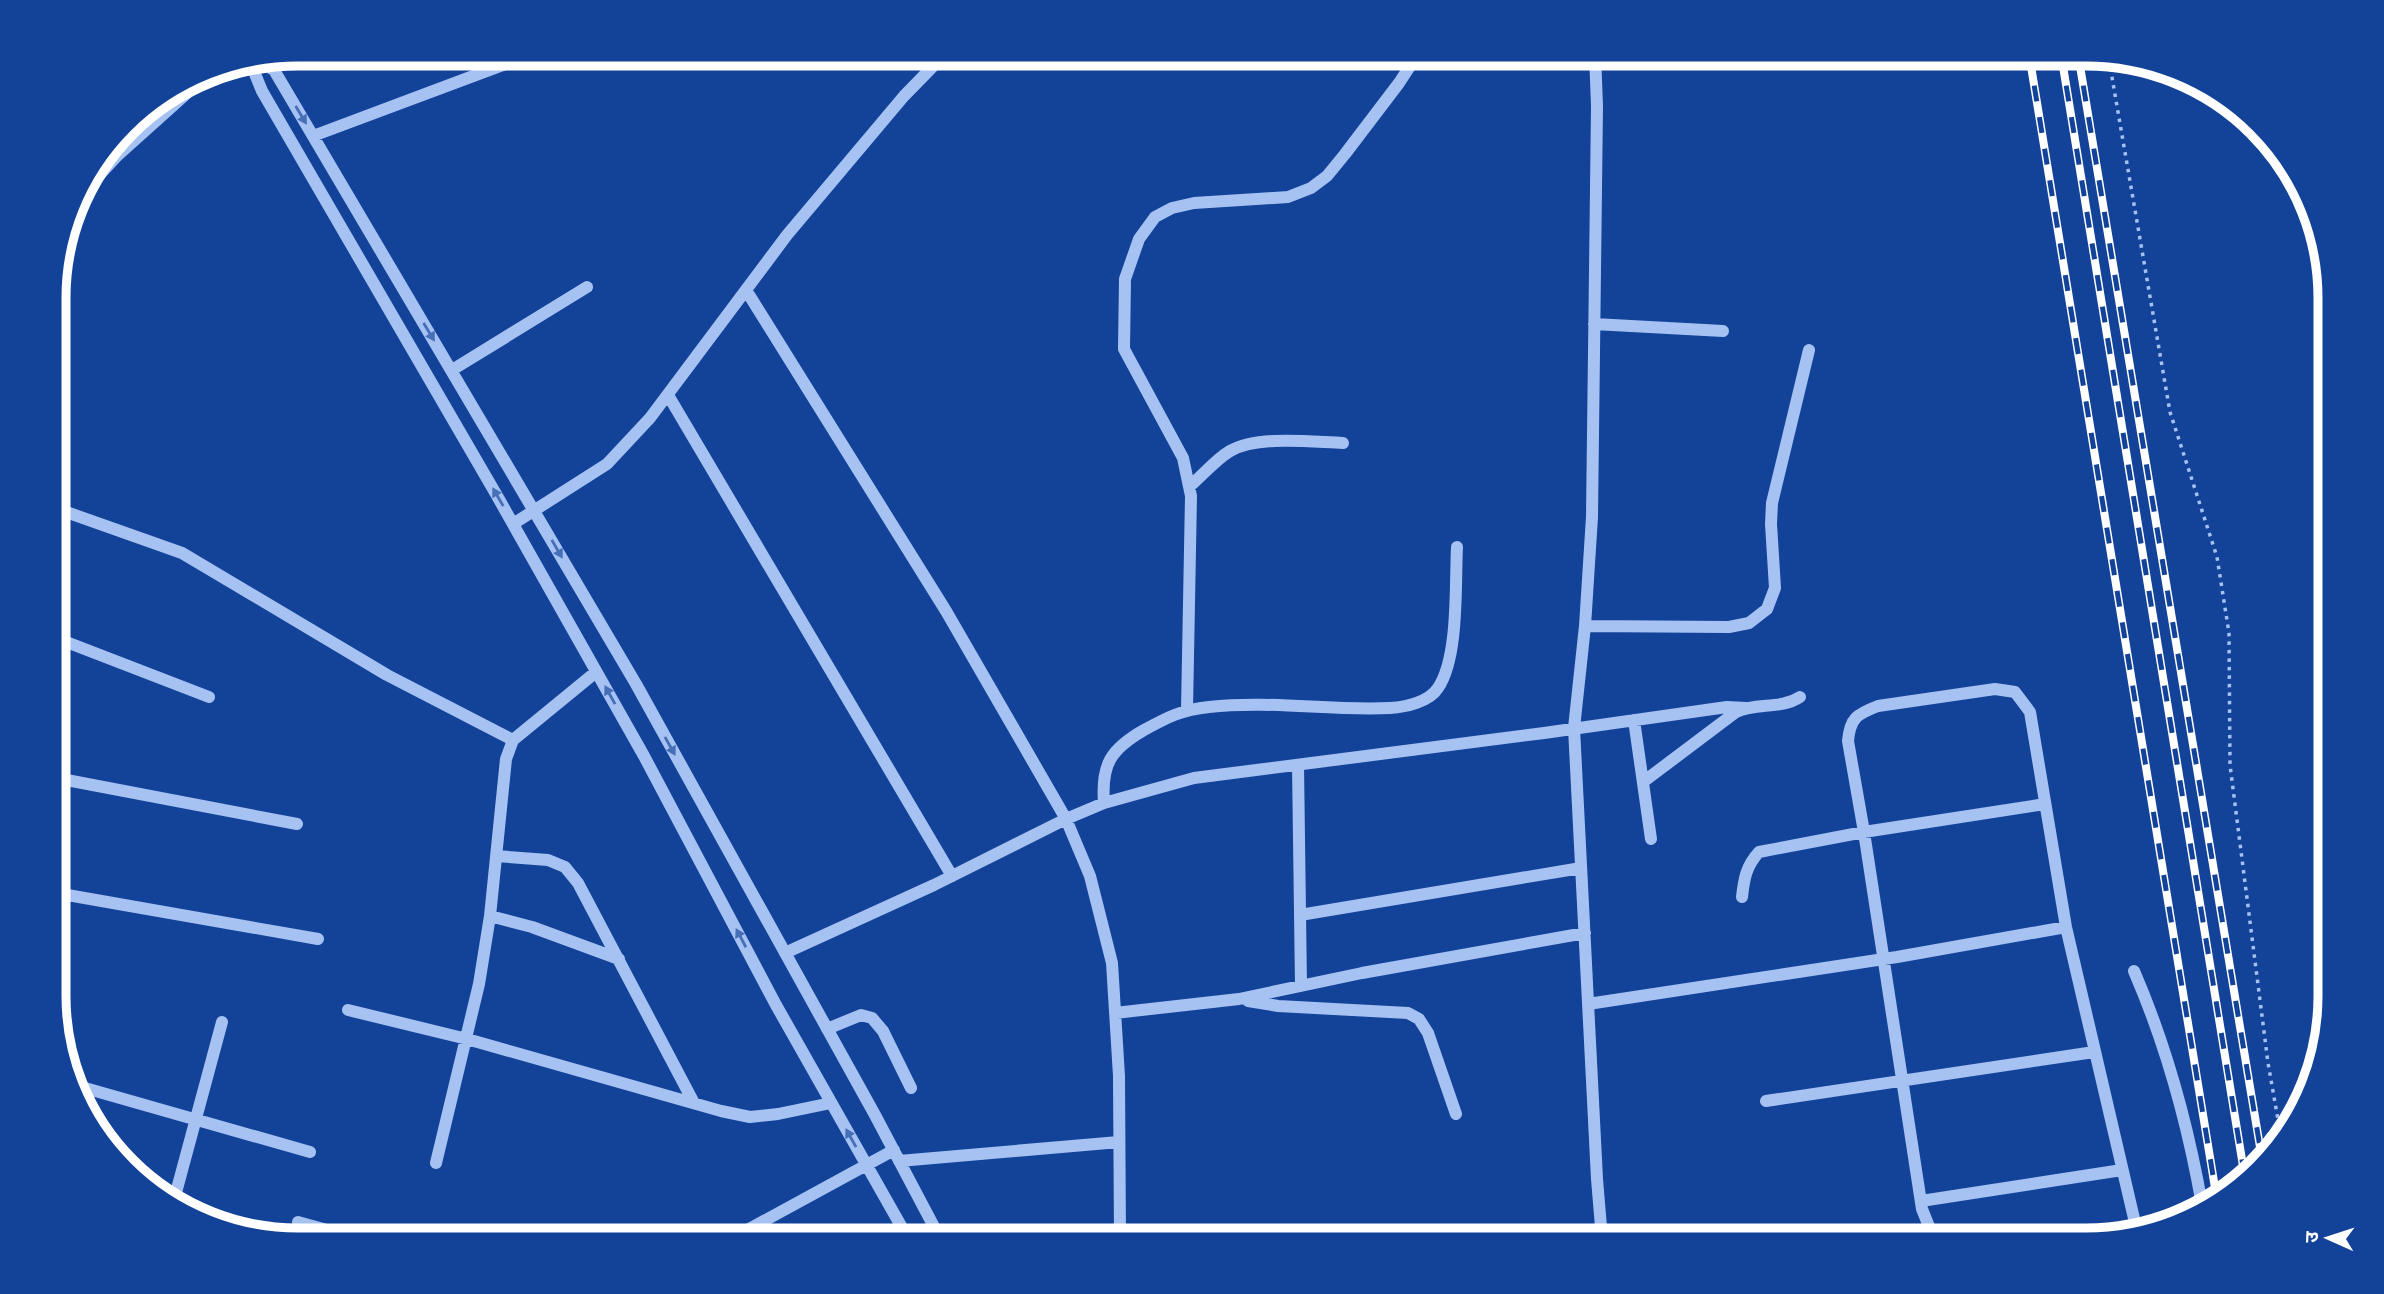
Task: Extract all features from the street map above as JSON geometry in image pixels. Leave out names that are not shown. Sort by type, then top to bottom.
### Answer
[{"type":"street","points":[[313,136],[500,66]]},
{"type":"street","points":[[513,524],[607,464],[650,418],[787,235],[904,96],[933,66]]},
{"type":"street","points":[[1187,710],[1191,496],[1183,458],[1124,349],[1125,279],[1139,239],[1155,217],[1172,208],[1194,203],[1288,197],[1311,188],[1327,176],[1345,154],[1410,66]]},
{"type":"street","points":[[1595,66],[1592,517],[1585,626],[1574,728],[1601,1227]]},
{"type":"street","points":[[270,68],[274,70],[636,684],[896,1155],[931,1228]]},
{"type":"street","points":[[254,71],[262,91],[596,672],[902,1228]]},
{"type":"street","points":[[110,164],[178,101]]},
{"type":"street","points":[[452,370],[587,287]]},
{"type":"street","points":[[746,290],[946,611],[1066,819],[1090,876],[1112,963],[1120,1228]]},
{"type":"street","points":[[394,318],[414,306]]},
{"type":"street","points":[[1594,324],[1723,331]]},
{"type":"street","points":[[1585,626],[1729,627],[1749,623],[1767,609],[1775,588],[1771,524],[1773,503],[1809,350]]},
{"type":"street","points":[[667,395],[953,876]]},
{"type":"street","points":[[1189,487],[1230,451],[1254,443],[1343,443]]},
{"type":"street","points":[[67,512],[182,553],[387,675],[513,740]]},
{"type":"street","points":[[1104,803],[1102,779],[1112,754],[1126,741],[1175,712],[1243,705],[1392,708],[1423,701],[1437,691],[1447,671],[1452,651],[1457,547]]},
{"type":"street","points":[[66,642],[209,697]]},
{"type":"street","points":[[436,1163],[467,1040],[490,916],[506,759],[513,740],[596,672]]},
{"type":"street","points":[[1930,1227],[1921,1202],[1864,832],[1849,753],[1849,727],[1853,719],[1878,706],[1995,689],[2015,692],[2030,712],[2066,927],[2135,1222]]},
{"type":"street","points":[[785,953],[953,876],[1066,819],[1104,803],[1194,778],[1727,707],[1777,706],[1800,697]]},
{"type":"street","points":[[1643,782],[1736,712],[1746,708]]},
{"type":"street","points":[[1634,720],[1651,838]]},
{"type":"street","points":[[1298,765],[1301,986]]},
{"type":"street","points":[[66,780],[297,824]]},
{"type":"street","points":[[1742,897],[1749,863],[1759,852],[1864,832],[2045,804]]},
{"type":"street","points":[[496,856],[548,860],[565,867],[578,883],[694,1103]]},
{"type":"street","points":[[1300,915],[1581,868]]},
{"type":"street","points":[[66,895],[318,939]]},
{"type":"street","points":[[490,916],[531,927],[619,958]]},
{"type":"street","points":[[1588,1004],[1883,959],[2066,927]]},
{"type":"street","points":[[1115,1013],[1239,999],[1585,933]]},
{"type":"street","points":[[2134,971],[2157,1023],[2172,1073],[2200,1197]]},
{"type":"street","points":[[1239,999],[1278,1006],[1408,1013],[1419,1019],[1429,1033],[1456,1114]]},
{"type":"street","points":[[348,1010],[750,1116],[778,1114],[831,1102]]},
{"type":"street","points":[[827,1029],[861,1014],[872,1018],[883,1031],[911,1088]]},
{"type":"street","points":[[176,1192],[222,1022]]},
{"type":"street","points":[[1766,1101],[2094,1052]]},
{"type":"street","points":[[86,1088],[310,1152]]},
{"type":"street","points":[[751,1228],[866,1165],[896,1155],[1119,1142]]},
{"type":"street","points":[[1921,1202],[2122,1170]]},
{"type":"street","points":[[298,1222],[320,1228]]},
{"type":"path","points":[[2110,68],[2170,412],[2217,557],[2229,633],[2230,765],[2268,1063],[2279,1123]]},
{"type":"railway","points":[[2031,66],[2215,1187]]},
{"type":"railway","points":[[2063,66],[2243,1165]]},
{"type":"railway","points":[[2080,66],[2260,1148]]}]
